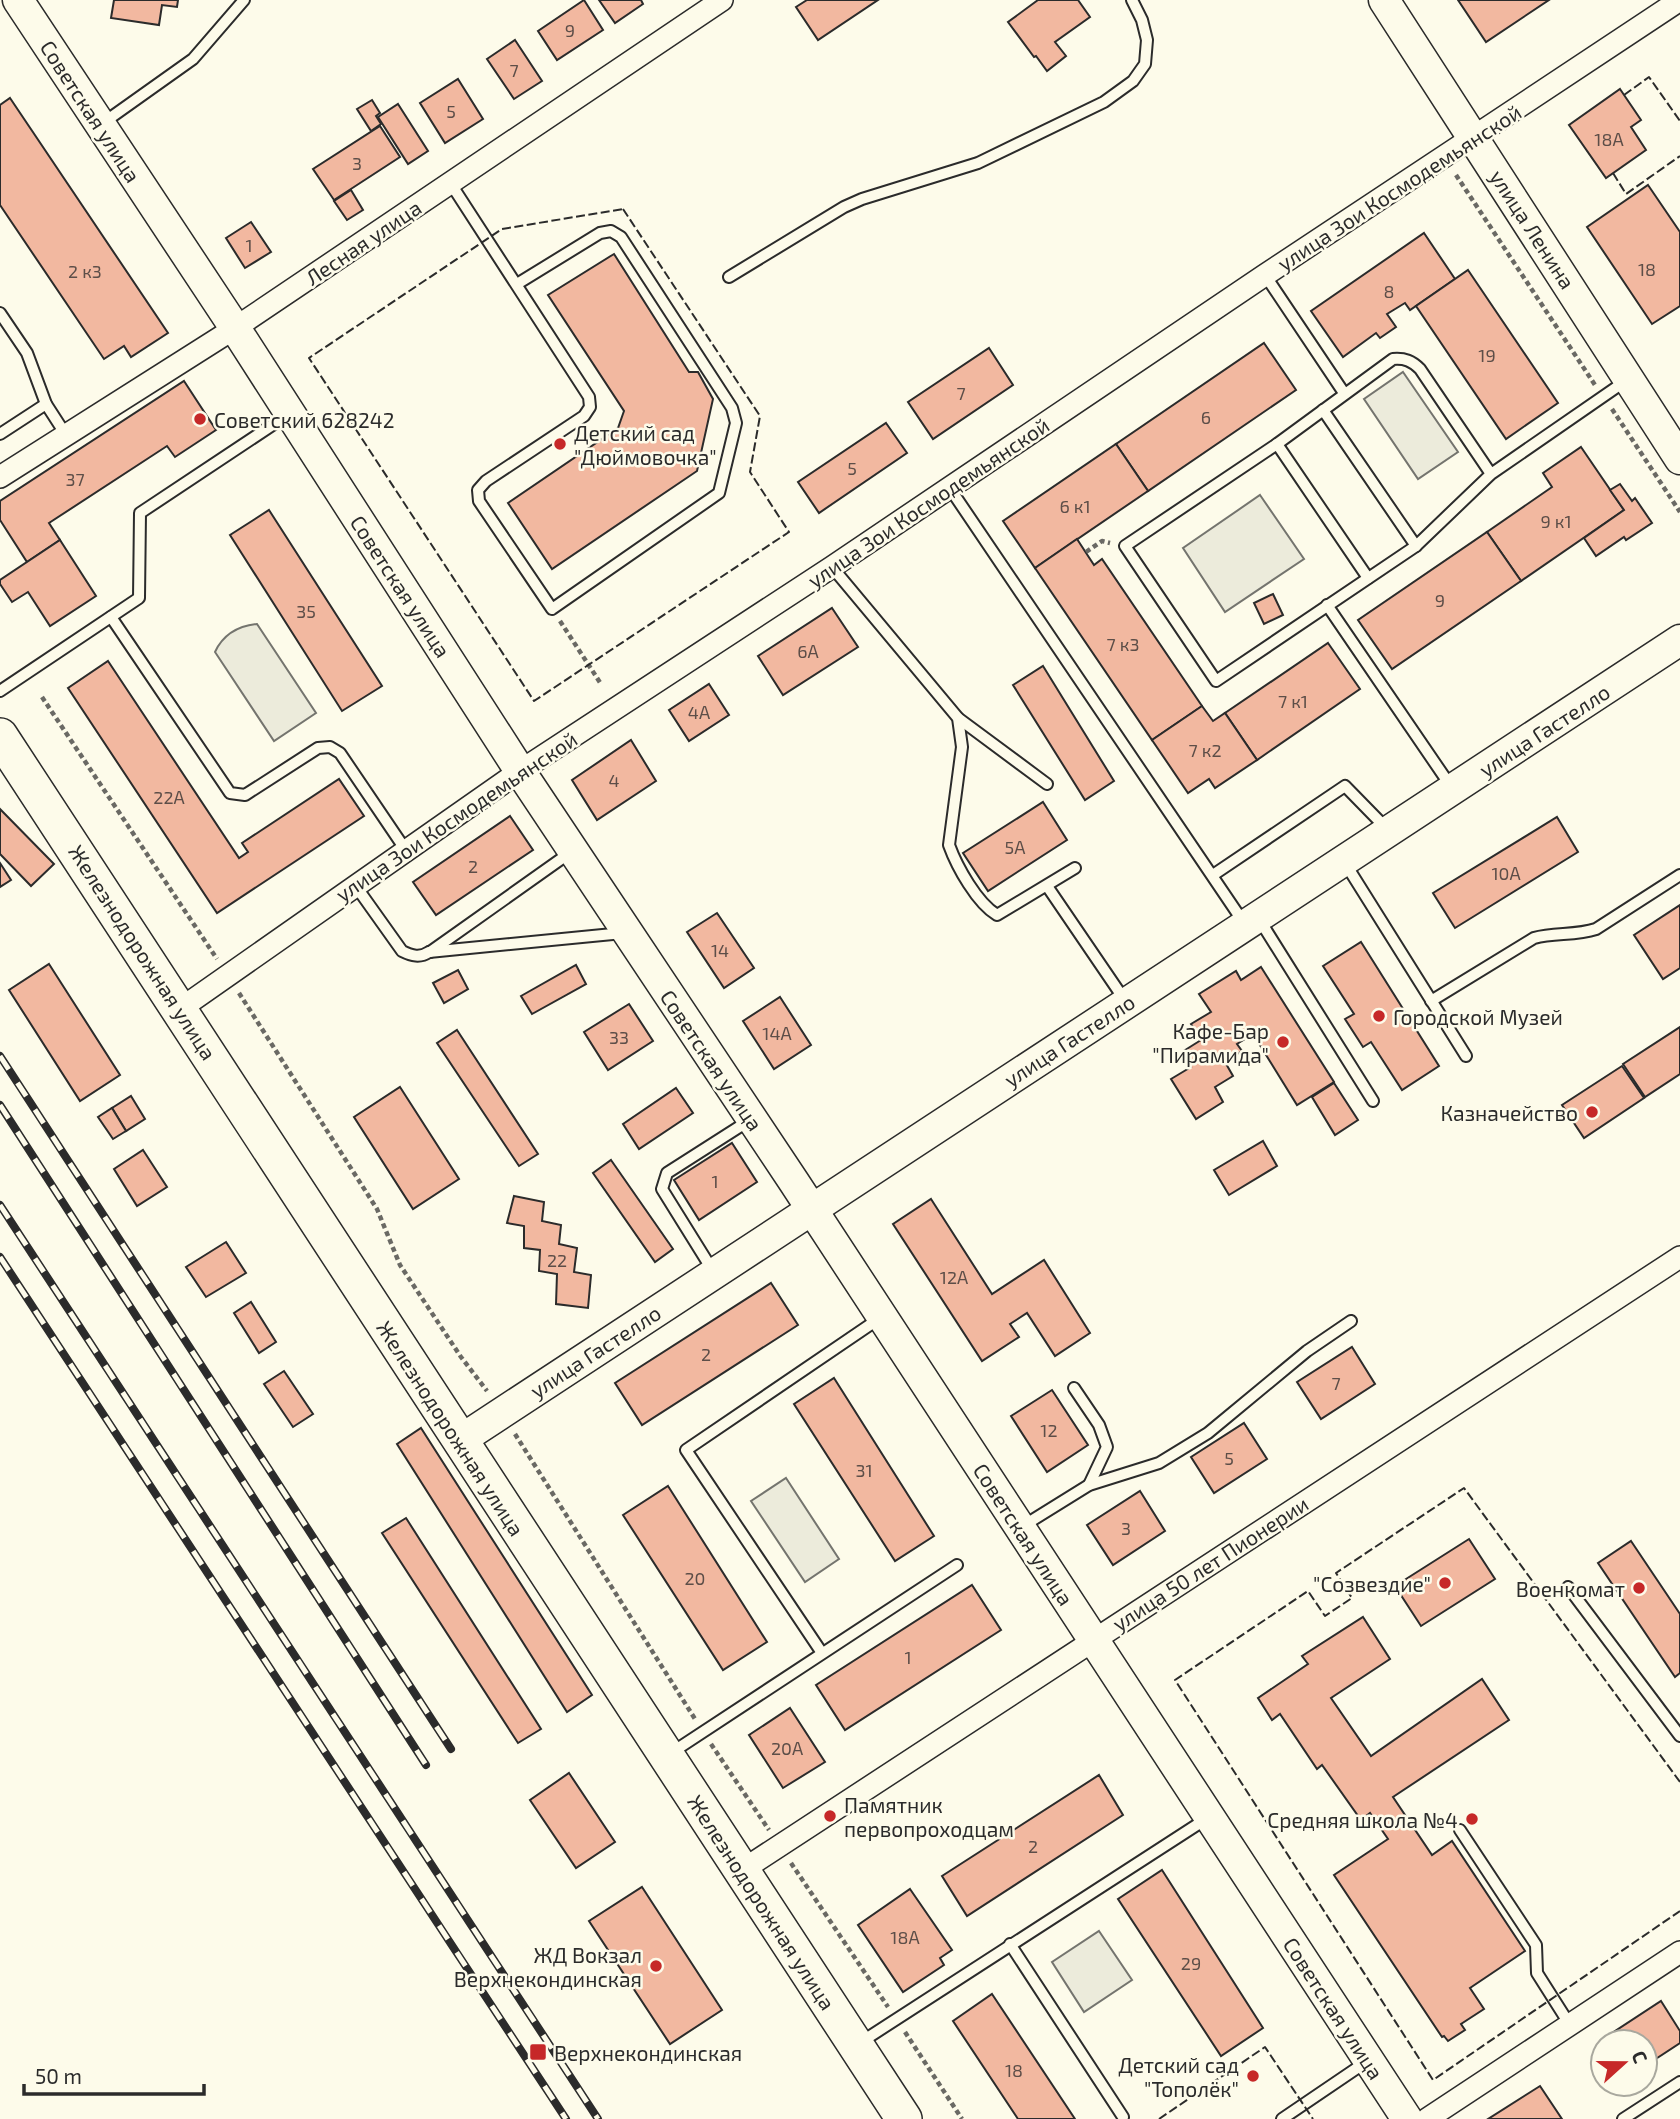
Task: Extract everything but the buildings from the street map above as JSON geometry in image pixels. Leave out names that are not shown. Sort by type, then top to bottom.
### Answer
[{"type":"main road","name":"Железнодорожная улица","points":[[0,736],[904,2119]]},
{"type":"street","name":"Советская улица","points":[[18,0],[235,328],[520,771],[1021,1527],[1092,1640],[1407,2119]]},
{"type":"street","name":"Лесная улица","points":[[0,477],[235,328],[722,0]]},
{"type":"street","name":"улица Ленина","points":[[1384,0],[1680,459]]},
{"type":"street","name":"улица Зои Космодемьянской","points":[[180,1009],[520,771],[832,567],[1680,0]]},
{"type":"street","name":"улица Гастелло","points":[[459,1441],[1680,640]]},
{"type":"street","name":"улица 50 лет Пионерии","points":[[741,1871],[1680,1257]]},
{"type":"street","points":[[1427,2119],[1680,1952]]},
{"type":"lane","points":[[100,124],[193,59],[244,0]]},
{"type":"lane","points":[[729,277],[844,207],[978,163],[1104,102],[1133,81],[1145,64],[1147,40],[1142,20],[1132,0]]},
{"type":"lane","points":[[451,184],[589,397],[590,407],[584,416],[486,481],[478,490],[479,501],[552,608],[719,493],[736,423],[725,396],[621,237],[611,231],[600,233],[517,284]]},
{"type":"lane","points":[[1265,275],[1345,393]]},
{"type":"lane","points":[[0,313],[27,353],[46,404],[66,435]]},
{"type":"lane","points":[[1491,474],[1420,369],[1402,358],[1393,359],[1277,444],[1125,547],[1216,681],[1416,545],[1491,474],[1629,378]]},
{"type":"lane","points":[[0,434],[46,404]]},
{"type":"lane","points":[[1323,410],[1416,545]]},
{"type":"lane","points":[[0,691],[138,598],[140,513],[289,413]]},
{"type":"lane","points":[[1277,444],[1368,578]]},
{"type":"lane","points":[[949,488],[1213,875],[1252,921],[1373,1101]]},
{"type":"lane","points":[[832,567],[958,718],[1046,784]]},
{"type":"lane","points":[[1327,605],[1453,789]]},
{"type":"lane","points":[[111,617],[230,793],[245,795],[317,748],[330,747],[340,753],[405,849]]},
{"type":"lane","points":[[958,718],[962,747],[949,845],[954,860],[986,909],[997,915],[1075,868]]},
{"type":"lane","points":[[1213,875],[1345,786],[1389,831]]},
{"type":"lane","points":[[355,885],[402,951],[422,956],[573,850]]},
{"type":"lane","points":[[1344,861],[1466,1056]]},
{"type":"lane","points":[[1431,1001],[1534,938],[1546,934],[1582,934],[1596,929],[1680,875]]},
{"type":"lane","points":[[1048,886],[1126,1003]]},
{"type":"lane","points":[[429,952],[627,932]]},
{"type":"lane","points":[[715,1273],[662,1189],[663,1181],[667,1173],[752,1119]]},
{"type":"lane","points":[[822,1653],[686,1450],[882,1317]]},
{"type":"lane","points":[[1021,1527],[1089,1485],[1159,1463],[1198,1439],[1307,1351],[1351,1321]]},
{"type":"lane","points":[[1074,1388],[1099,1425],[1107,1447],[1089,1485]]},
{"type":"lane","points":[[666,1756],[957,1564]]},
{"type":"lane","points":[[1568,1587],[1680,1736]]},
{"type":"lane","points":[[856,2046],[1209,1817]]},
{"type":"lane","points":[[1460,1829],[1536,1945],[1537,1973],[1570,2025]]},
{"type":"lane","points":[[1010,1944],[1123,2117]]},
{"type":"lane","points":[[1282,2119],[1368,2060]]},
{"type":"lane","points":[[1622,2119],[1680,2082]]},
{"type":"path","points":[[1456,175],[1680,512]]},
{"type":"path","points":[[1086,552],[1102,541],[1125,547]]},
{"type":"path","points":[[552,608],[601,684]]},
{"type":"shaded area","points":[[1403,372],[1458,452],[1418,479],[1364,399]]},
{"type":"shaded area","points":[[1260,495],[1304,559],[1225,612],[1183,548]]},
{"type":"shaded area","points":[[257,624],[316,713],[274,741],[215,652],[232,632]]},
{"type":"shaded area","points":[[786,1478],[839,1559],[805,1582],[751,1501]]},
{"type":"shaded area","points":[[1099,1931],[1132,1980],[1084,2012],[1052,1962]]},
{"type":"railway","points":[[0,1056],[451,1749]]},
{"type":"railway","points":[[0,1105],[426,1765]]},
{"type":"railway","points":[[0,1205],[598,2119]]},
{"type":"railway","points":[[0,1257],[566,2119]]},
{"type":"fence","points":[[1624,95],[1649,77],[1680,121]]},
{"type":"fence","points":[[1613,173],[1626,194],[1680,156]]},
{"type":"fence","points":[[623,209],[760,416],[750,472],[789,532],[534,701],[309,358],[502,229],[623,209]]},
{"type":"fence","points":[[1680,1782],[1464,1488],[1336,1573],[1352,1598],[1325,1616],[1308,1591],[1175,1680],[1433,2080],[1680,1911]]},
{"type":"fence","points":[[1159,2119],[1265,2047],[1313,2119]]},
{"type":"place","name":"Советский 628242","points":[[200,419]]},
{"type":"place","name":"Детский сад \"Дюймовочка\"","points":[[560,444]]},
{"type":"place","name":"Городской Музей","points":[[1379,1016]]},
{"type":"place","name":"Кафе-Бар \"Пирамида\"","points":[[1283,1042]]},
{"type":"place","name":"Казначейство","points":[[1592,1112]]},
{"type":"place","name":"\"Созвездие\"","points":[[1445,1583]]},
{"type":"place","name":"Военкомат","points":[[1639,1588]]},
{"type":"place","name":"Памятник первопроходцам","points":[[830,1816]]},
{"type":"place","name":"Средняя школа №4","points":[[1472,1819]]},
{"type":"place","name":"ЖД Вокзал Верхнекондинская","points":[[656,1966]]},
{"type":"place","name":"Верхнекондинская","points":[[538,2052]]},
{"type":"place","name":"Детский сад \"Тополёк\"","points":[[1253,2076]]}]
